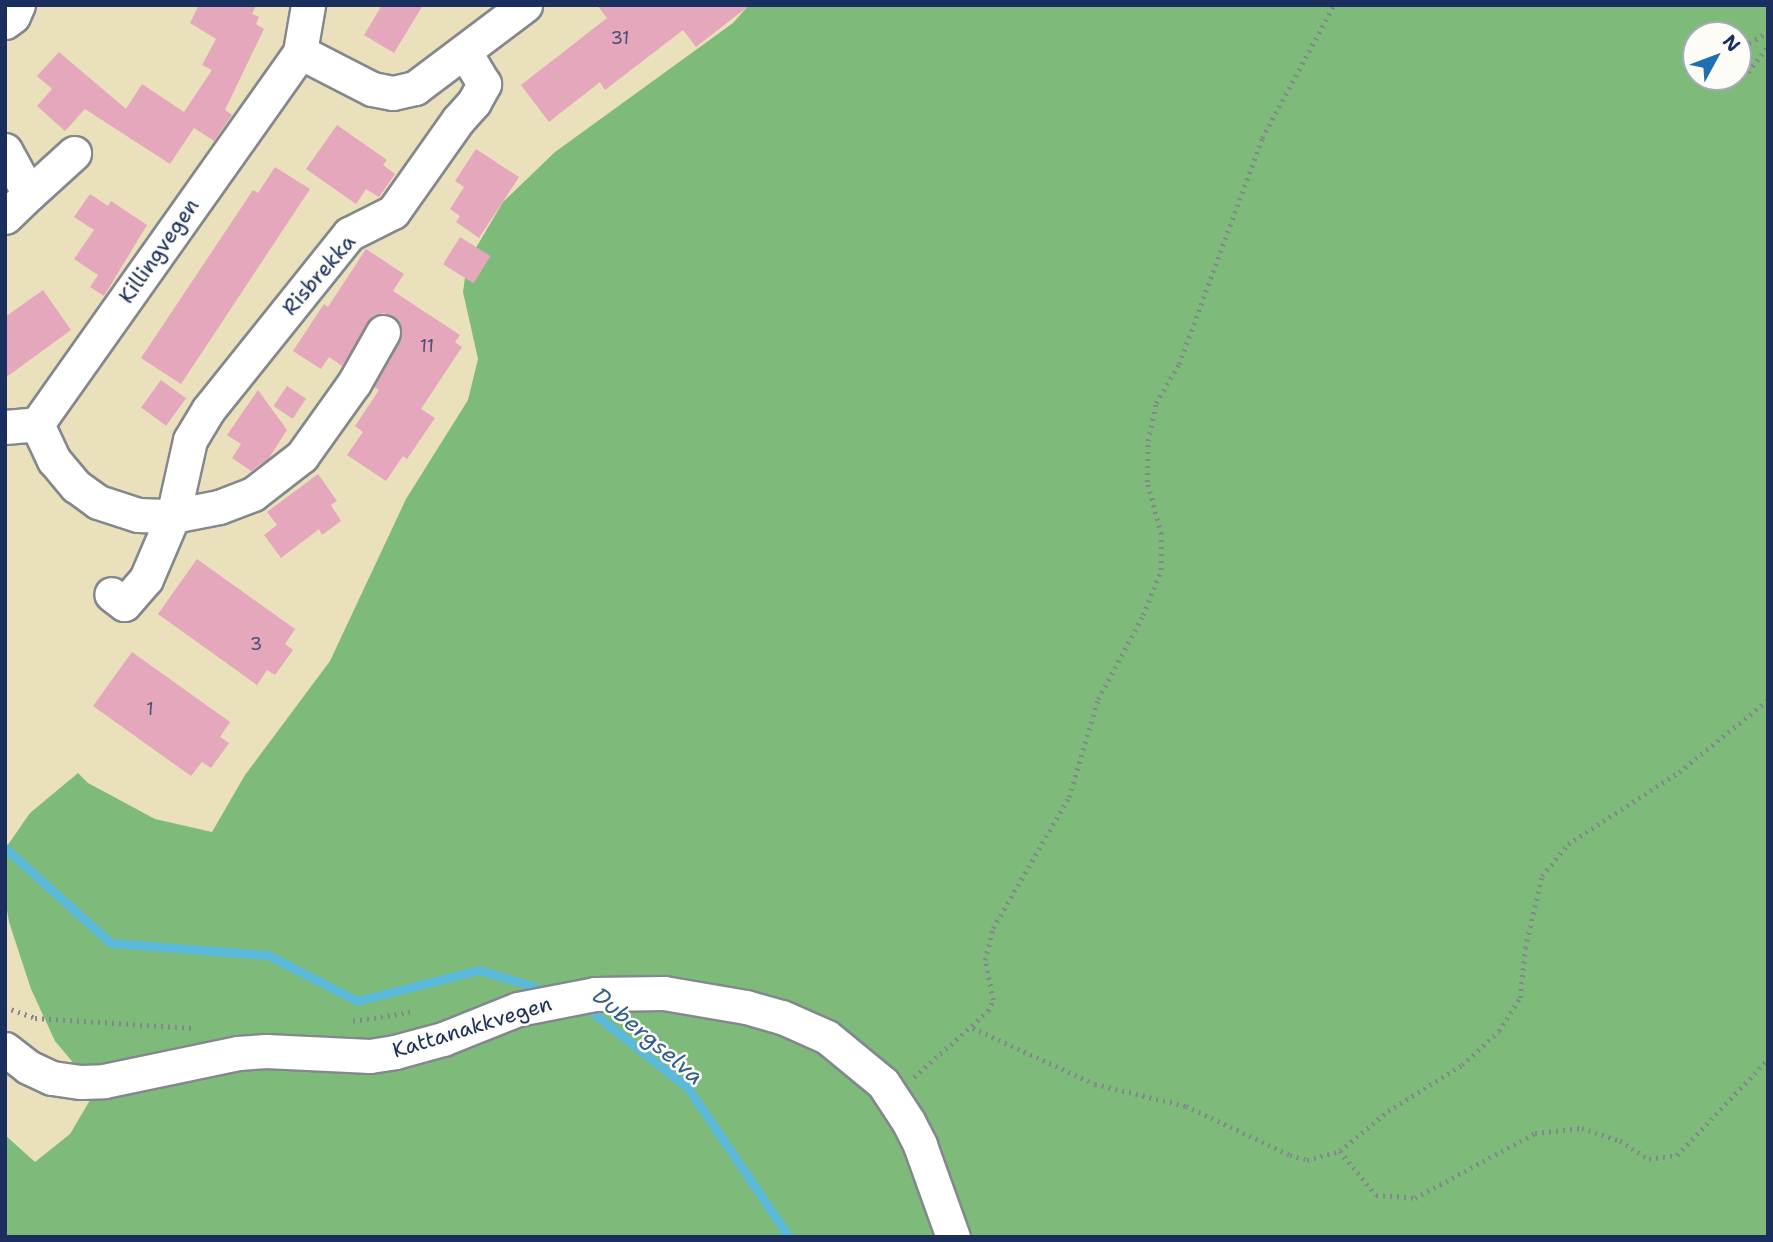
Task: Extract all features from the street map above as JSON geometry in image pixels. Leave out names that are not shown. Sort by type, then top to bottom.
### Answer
[{"type":"street","points":[[5,22],[13,16],[18,5]]},
{"type":"street","name":"Killingvegen","points":[[21,426],[300,52],[308,5]]},
{"type":"street","points":[[300,52],[372,89],[393,93],[415,88],[525,5]]},
{"type":"street","name":"Risbrekka","points":[[111,594],[124,604],[146,579],[173,516],[190,440],[208,410],[349,234],[393,212],[474,102],[484,84],[465,52]]},
{"type":"street","points":[[5,150],[29,194]]},
{"type":"street","points":[[5,217],[74,153]]},
{"type":"street","points":[[21,426],[76,486],[99,502],[138,515],[173,516],[219,506],[253,494],[302,456],[354,383],[383,332]]},
{"type":"street","name":"Kattanakkvegen","points":[[5,1049],[40,1074],[65,1081],[93,1082],[144,1074],[238,1053],[266,1051],[370,1056],[395,1052],[443,1040],[518,1009],[595,994],[627,991],[664,993],[746,1007],[782,1017],[827,1037],[883,1083],[920,1144],[953,1237]]},
{"type":"path","points":[[910,1080],[973,1028],[988,1011],[993,1000],[985,960],[993,928],[1069,797],[1098,699],[1143,615],[1161,570],[1161,534],[1147,482],[1147,442],[1156,403],[1180,364],[1262,138],[1334,5]]},
{"type":"path","points":[[1752,41],[1768,32]]},
{"type":"path","points":[[1752,68],[1766,54],[1768,46]]},
{"type":"path","points":[[973,1028],[1095,1084],[1186,1106],[1290,1155],[1307,1160],[1340,1151],[1388,1111],[1462,1065],[1499,1031],[1520,998],[1525,948],[1542,876],[1568,844],[1679,772],[1768,700]]},
{"type":"path","points":[[1340,1151],[1376,1195],[1415,1198],[1535,1133],[1582,1128],[1620,1140],[1649,1159],[1677,1155],[1768,1059]]},
{"type":"green space","points":[[749,5],[1768,5],[1768,1237],[5,1237],[5,1135],[35,1162],[70,1134],[96,1090],[55,1041],[31,989],[9,922],[5,898],[5,849],[30,813],[78,773],[88,783],[155,819],[212,832],[245,775],[330,661],[406,499],[468,400],[478,359],[463,292],[467,263],[503,202],[555,152],[733,23]]},
{"type":"building","points":[[199,5],[256,5],[252,14],[259,17],[256,24],[264,29],[225,110],[232,115],[214,141],[194,128],[170,164],[85,109],[65,131],[37,106],[52,89],[37,76],[59,52],[126,109],[142,84],[184,112],[212,70],[202,65],[216,39],[190,23]]},
{"type":"building","points":[[382,5],[423,5],[394,53],[364,35]]},
{"type":"building","points":[[597,5],[750,5],[696,47],[683,30],[605,90],[600,82],[549,122],[521,85],[607,18]]},
{"type":"building","points":[[337,125],[387,160],[383,165],[395,174],[379,197],[366,189],[356,204],[306,169]]},
{"type":"building","points":[[476,149],[519,177],[479,238],[456,222],[460,216],[450,209],[464,187],[455,181]]},
{"type":"building","points":[[275,167],[310,189],[181,384],[141,358],[253,190],[258,193]]},
{"type":"building","points":[[90,194],[108,206],[111,201],[147,225],[104,296],[90,287],[98,275],[74,259],[94,230],[74,217]]},
{"type":"building","points":[[460,237],[491,256],[474,283],[443,264]]},
{"type":"building","points":[[366,249],[404,274],[393,291],[460,335],[455,342],[462,347],[421,409],[435,418],[407,459],[403,456],[386,481],[347,455],[363,432],[355,426],[379,390],[374,387],[400,341],[402,331],[399,322],[384,313],[373,316],[342,366],[329,357],[321,369],[293,351],[324,304],[328,307]]},
{"type":"building","points":[[43,290],[71,330],[5,378],[5,317]]},
{"type":"building","points":[[161,380],[186,398],[166,426],[141,408]]},
{"type":"building","points":[[287,386],[306,399],[293,419],[274,406]]},
{"type":"building","points":[[258,390],[287,430],[269,458],[251,471],[232,458],[241,444],[227,435]]},
{"type":"building","points":[[318,474],[337,501],[331,505],[341,521],[322,535],[319,529],[281,558],[264,535],[277,525],[267,512]]},
{"type":"building","points":[[197,559],[295,629],[285,644],[293,650],[275,675],[267,670],[257,685],[158,614]]},
{"type":"building","points":[[132,652],[230,722],[220,737],[229,743],[211,768],[202,762],[191,776],[93,706]]},
{"type":"waterway","name":"Dubergselva","points":[[5,848],[111,943],[268,955],[357,1001],[479,970],[548,991]]},
{"type":"waterway","name":"Dubergselva","points":[[583,1005],[688,1088],[789,1237]]}]
